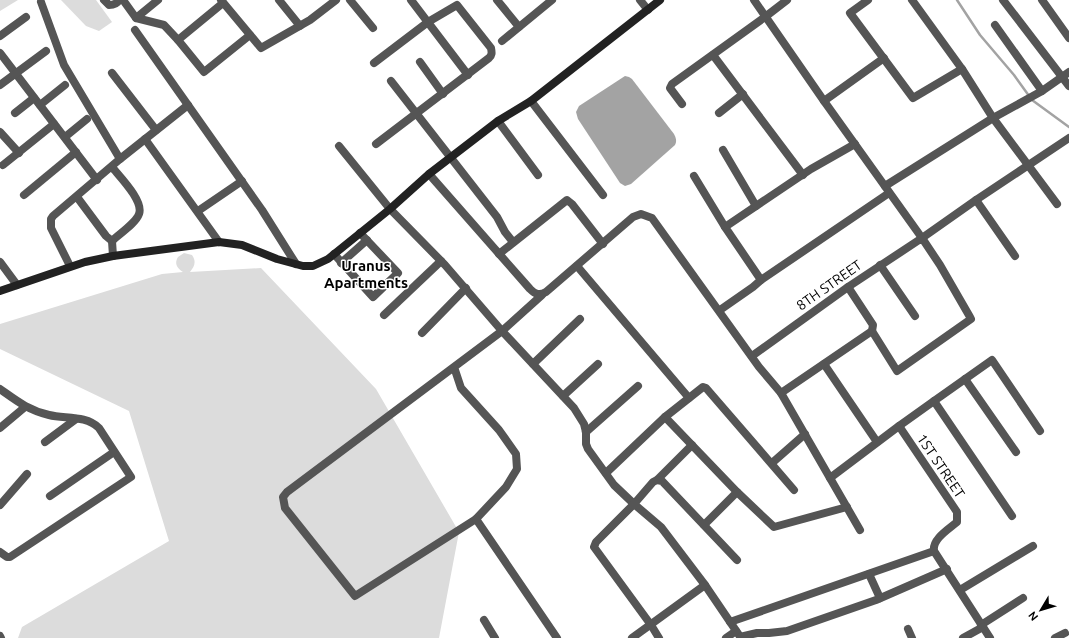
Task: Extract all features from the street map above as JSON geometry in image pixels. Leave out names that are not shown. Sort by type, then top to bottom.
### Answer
[{"type":"street","points":[[104,0],[109,5],[115,5],[120,0]]},
{"type":"street","points":[[123,0],[136,18],[164,25],[204,72],[250,35]]},
{"type":"street","points":[[136,18],[158,0]]},
{"type":"street","points":[[279,0],[300,26]]},
{"type":"street","points":[[178,40],[222,2],[261,48],[300,26],[336,0]]},
{"type":"street","points":[[350,0],[373,28]]},
{"type":"street","points":[[412,0],[468,75]]},
{"type":"street","points":[[497,0],[519,27]]},
{"type":"street","points":[[502,40],[552,0]]},
{"type":"street","points":[[640,0],[648,10]]},
{"type":"street","points":[[0,291],[70,266],[113,256],[219,242],[242,245],[277,259],[303,266],[313,266],[319,264],[334,254],[390,209],[429,174],[498,121],[531,101],[660,0]]},
{"type":"street","points":[[754,0],[765,18],[922,238],[940,265],[971,319],[897,371],[872,331],[873,325],[848,287]]},
{"type":"street","points":[[682,104],[670,88],[671,85],[765,18],[787,0]]},
{"type":"street","points":[[868,0],[850,13],[913,98],[962,69]]},
{"type":"street","points":[[912,0],[962,69],[993,118],[1057,204]]},
{"type":"street","points":[[1003,0],[1066,75],[1069,86]]},
{"type":"street","points":[[1042,0],[1069,38]]},
{"type":"street","points":[[41,2],[64,65],[120,159]]},
{"type":"street","points":[[374,63],[428,22],[457,5],[491,48],[491,56],[376,144]]},
{"type":"street","points":[[0,36],[26,17]]},
{"type":"street","points":[[995,25],[1042,92]]},
{"type":"street","points":[[135,30],[262,210],[296,264]]},
{"type":"street","points":[[0,85],[46,52]]},
{"type":"street","points":[[0,53],[97,180]]},
{"type":"street","points":[[713,55],[802,175]]},
{"type":"street","points":[[824,101],[884,58]]},
{"type":"street","points":[[420,62],[443,94]]},
{"type":"street","points":[[112,74],[156,130]]},
{"type":"street","points":[[720,310],[887,189],[993,118],[1042,92],[1066,75]]},
{"type":"street","points":[[390,81],[417,113],[497,217],[505,232],[513,242]]},
{"type":"street","points":[[40,105],[65,86]]},
{"type":"street","points":[[719,113],[743,94]]},
{"type":"street","points":[[14,113],[34,98]]},
{"type":"street","points":[[531,101],[603,195]]},
{"type":"street","points":[[70,266],[52,228],[51,219],[120,159],[188,105]]},
{"type":"street","points":[[65,137],[87,120]]},
{"type":"street","points":[[498,121],[538,175]]},
{"type":"street","points":[[3,165],[54,124]]},
{"type":"street","points":[[0,132],[19,153]]},
{"type":"street","name":"8TH STREET","points":[[752,356],[848,287],[1069,138]]},
{"type":"street","points":[[145,139],[219,242]]},
{"type":"street","points":[[725,227],[802,175],[855,144]]},
{"type":"street","points":[[339,146],[390,209],[466,288],[502,331],[563,396],[582,419],[586,432],[586,444],[614,485],[661,526],[705,585],[739,635]]},
{"type":"street","points":[[723,150],[756,206]]},
{"type":"street","points":[[24,195],[76,152]]},
{"type":"street","points":[[112,167],[138,199],[140,208],[139,214],[133,222],[112,241]]},
{"type":"street","points":[[429,174],[530,290],[534,293],[542,295]]},
{"type":"street","points":[[694,176],[725,227],[761,280]]},
{"type":"street","points":[[198,211],[242,181]]},
{"type":"street","points":[[77,197],[106,236],[112,241],[113,256]]},
{"type":"street","points":[[499,254],[568,200],[603,244]]},
{"type":"street","points":[[976,200],[1015,256]]},
{"type":"street","points":[[454,367],[461,388],[499,430],[516,454],[517,469],[506,487],[476,519],[355,596],[286,508],[283,497],[287,492],[502,331],[633,217],[641,214],[652,218],[752,356],[781,393],[860,530]]},
{"type":"street","points":[[334,254],[373,297],[398,273],[360,233]]},
{"type":"street","points":[[342,263],[367,240]]},
{"type":"street","points":[[384,315],[441,261]]},
{"type":"street","points":[[0,262],[17,285]]},
{"type":"street","points":[[880,265],[915,316]]},
{"type":"street","points":[[577,266],[689,398]]},
{"type":"street","points":[[422,333],[466,288]]},
{"type":"street","points":[[533,364],[580,319]]},
{"type":"street","points":[[781,393],[872,331]]},
{"type":"street","points":[[830,478],[877,442],[992,360],[1040,431]]},
{"type":"street","points":[[563,396],[598,364]]},
{"type":"street","points":[[824,364],[877,442]]},
{"type":"street","points":[[965,379],[1016,452]]},
{"type":"street","points":[[586,432],[638,386]]},
{"type":"street","points":[[606,473],[665,417],[701,387],[706,388],[794,490]]},
{"type":"street","points":[[0,389],[25,407],[49,415],[88,420],[94,423],[99,428],[131,477],[10,557],[7,557],[0,552]]},
{"type":"street","points":[[934,401],[1012,516]]},
{"type":"street","points":[[0,428],[25,407]]},
{"type":"street","points":[[665,417],[737,492],[774,527],[847,507]]},
{"type":"street","points":[[45,442],[76,419]]},
{"type":"street","name":"1ST STREET","points":[[899,426],[956,512],[957,522],[936,541],[934,551]]},
{"type":"street","points":[[772,463],[805,434]]},
{"type":"street","points":[[658,638],[651,625],[594,547],[596,542],[634,504],[653,482],[657,480],[692,445]]},
{"type":"street","points":[[50,496],[114,452]]},
{"type":"street","points":[[0,505],[27,474]]},
{"type":"street","points":[[657,480],[662,481],[737,560]]},
{"type":"street","points":[[704,525],[737,492]]},
{"type":"street","points":[[476,519],[557,638]]},
{"type":"street","points":[[960,590],[1033,546]]},
{"type":"street","points":[[730,622],[934,551],[990,638]]},
{"type":"street","points":[[726,638],[739,635],[787,631],[880,598],[947,569]]},
{"type":"street","points":[[869,574],[880,598]]},
{"type":"street","points":[[632,638],[705,585]]},
{"type":"street","points":[[963,638],[1023,598]]},
{"type":"street","points":[[484,620],[495,638]]},
{"type":"street","points":[[908,629],[912,638]]},
{"type":"street","points":[[1055,638],[1065,633]]},
{"type":"shaded area","points":[[0,0],[18,0],[0,11]]},
{"type":"shaded area","points":[[61,0],[96,0],[112,22],[99,31],[86,26]]},
{"type":"shaded area","points":[[625,76],[632,79],[674,134],[676,141],[675,145],[631,184],[625,186],[620,183],[578,119],[576,112],[579,106]]},
{"type":"shaded area","points":[[184,253],[192,255],[195,262],[190,272],[261,268],[376,389],[459,532],[439,638],[18,638],[22,627],[169,541],[129,411],[0,349],[0,324],[162,274],[183,272],[178,267],[176,262],[178,257]]},
{"type":"waterway","points":[[957,0],[980,35],[1014,75],[1032,100],[1069,127]]},
{"type":"district","name":"Uranus Apartments","points":[[366,274]]}]
